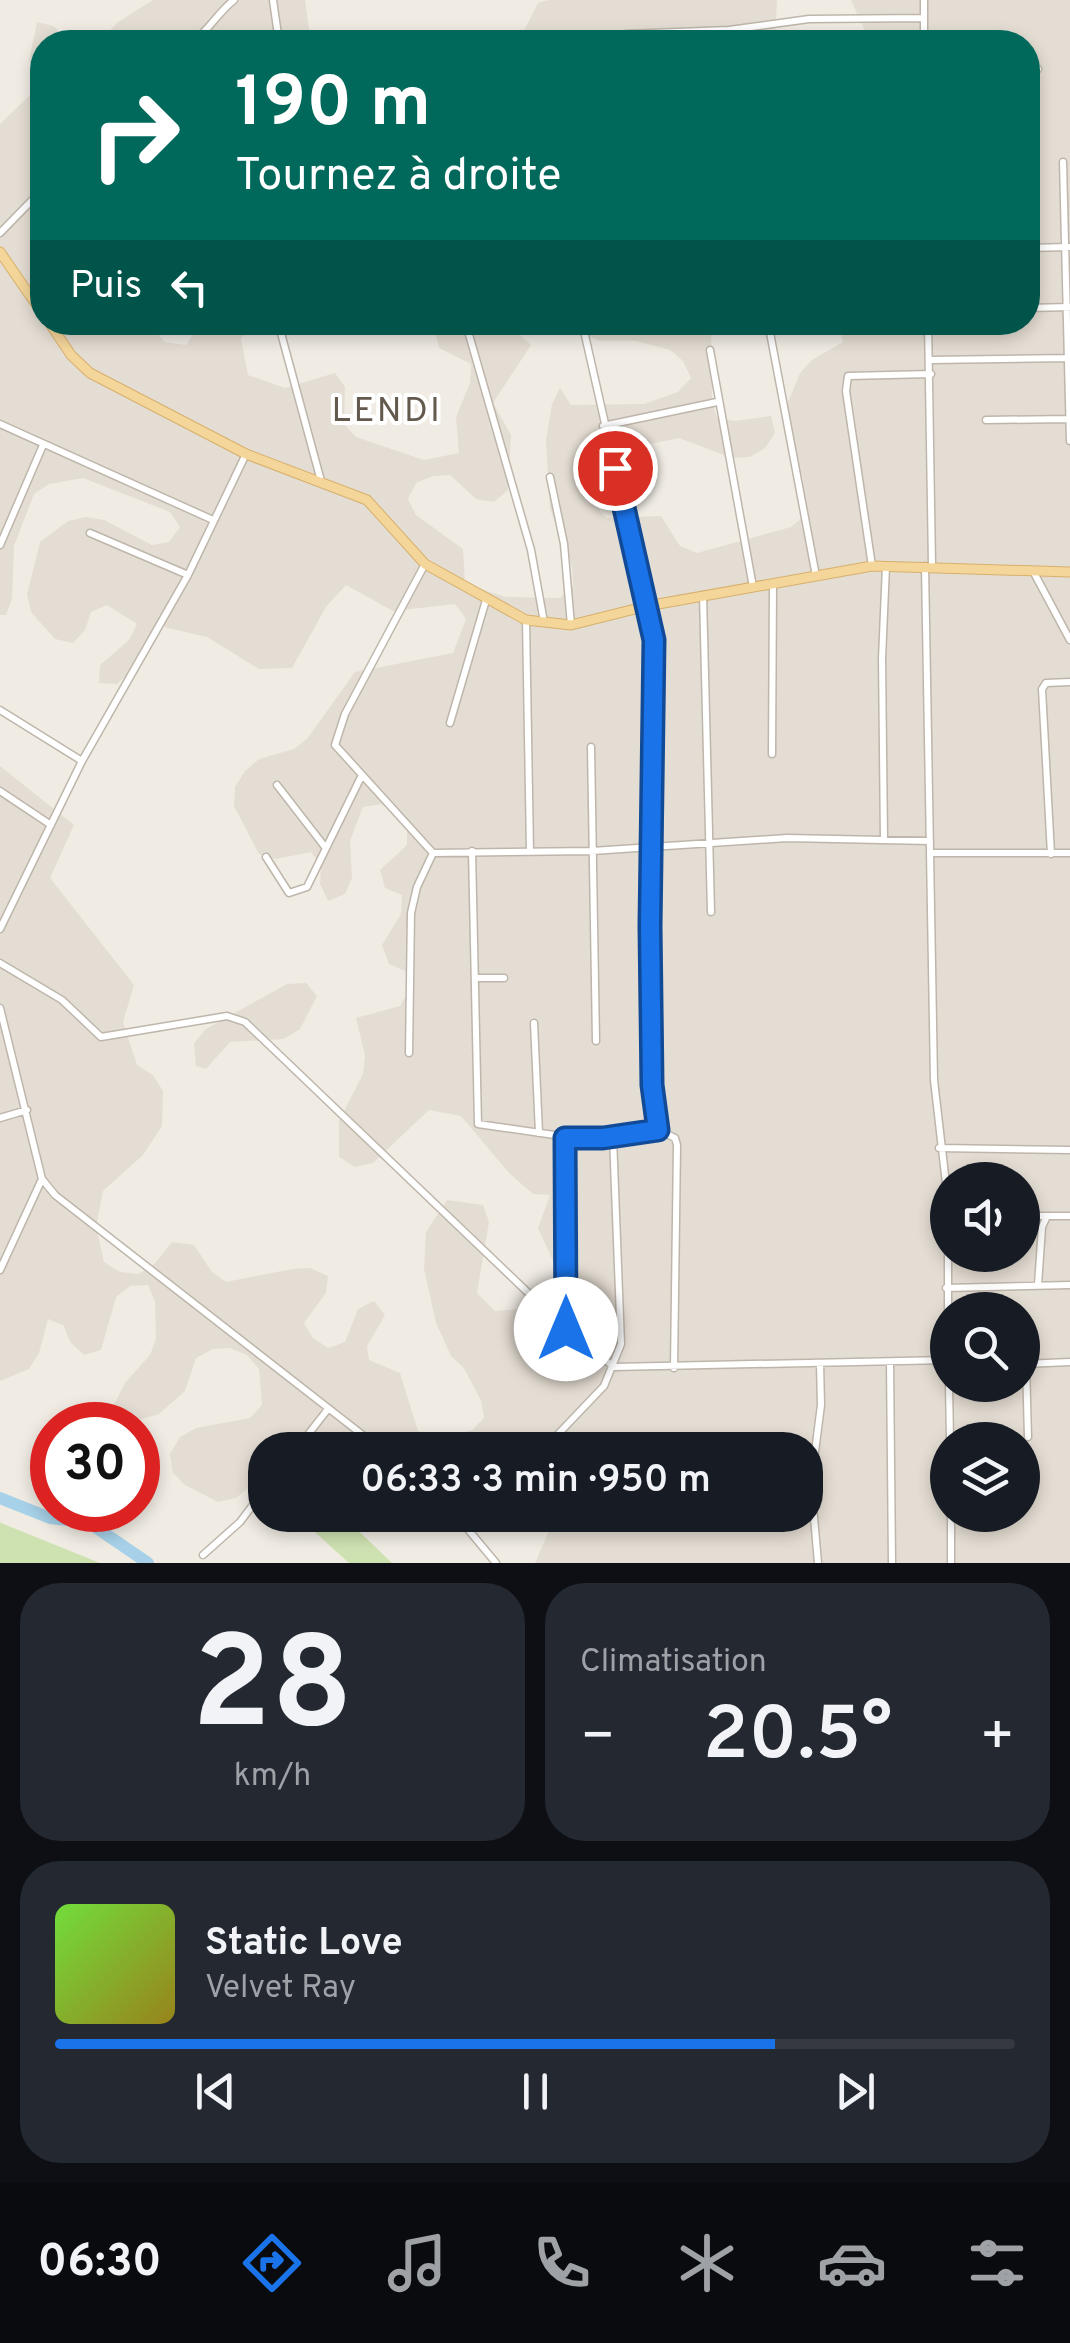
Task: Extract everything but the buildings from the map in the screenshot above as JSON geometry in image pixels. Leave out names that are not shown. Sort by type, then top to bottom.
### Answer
[{"type":"main road","points":[[3,256],[30,296]]},
{"type":"main road","points":[[57,335],[70,356],[90,373],[246,454],[367,500],[425,564],[526,620],[572,625],[647,606],[872,566],[1070,572]]},
{"type":"street","points":[[208,30],[220,10],[234,0]]},
{"type":"street","points":[[273,0],[277,30]]},
{"type":"street","points":[[924,0],[924,30]]},
{"type":"street","points":[[723,30],[809,20],[923,18]]},
{"type":"street","points":[[670,30],[698,30]]},
{"type":"street","points":[[1063,162],[1070,441]]},
{"type":"street","points":[[0,233],[30,202]]},
{"type":"street","points":[[1040,247],[1068,246]]},
{"type":"street","points":[[0,271],[3,256]]},
{"type":"street","points":[[1040,308],[1067,307]]},
{"type":"street","points":[[281,335],[321,482]]},
{"type":"street","points":[[469,335],[531,550],[544,623]]},
{"type":"street","points":[[585,335],[654,640],[651,1067],[658,1130]]},
{"type":"street","points":[[770,335],[816,576]]},
{"type":"street","points":[[929,335],[930,853],[942,1162]]},
{"type":"street","points":[[710,350],[753,586]]},
{"type":"street","points":[[931,360],[1068,358]]},
{"type":"street","points":[[872,566],[846,391],[848,376],[931,374]]},
{"type":"street","points":[[604,426],[718,402]]},
{"type":"street","points":[[986,420],[1069,419]]},
{"type":"street","points":[[0,424],[213,520]]},
{"type":"street","points":[[0,544],[44,444]]},
{"type":"street","points":[[0,928],[82,761],[188,575],[246,454]]},
{"type":"street","points":[[550,477],[564,544],[572,625]]},
{"type":"street","points":[[90,533],[188,575]]},
{"type":"street","points":[[425,564],[337,731],[334,745],[433,852],[592,851],[708,840],[930,840]]},
{"type":"street","points":[[884,840],[882,659],[886,566]]},
{"type":"street","points":[[1032,571],[1070,640]]},
{"type":"street","points":[[772,754],[773,585]]},
{"type":"street","points":[[703,596],[712,912]]},
{"type":"street","points":[[450,723],[486,600]]},
{"type":"street","points":[[526,620],[530,851]]},
{"type":"street","points":[[1051,854],[1042,690],[1046,683],[1070,682]]},
{"type":"street","points":[[0,710],[82,761]]},
{"type":"street","points":[[592,747],[596,1041]]},
{"type":"street","points":[[266,856],[293,894],[307,887],[361,777]]},
{"type":"street","points":[[277,785],[325,847]]},
{"type":"street","points":[[0,791],[51,826]]},
{"type":"street","points":[[472,851],[478,1124],[565,1138],[613,1137],[658,1130],[674,1138],[678,1158],[672,1206],[674,1368]]},
{"type":"street","points":[[409,1053],[411,913],[416,887],[433,852]]},
{"type":"street","points":[[930,853],[1070,853]]},
{"type":"street","points":[[0,901],[14,896]]},
{"type":"street","points":[[0,963],[62,1000],[101,1036],[228,1016],[245,1022],[566,1329],[614,1366],[674,1368],[930,1361]]},
{"type":"street","points":[[475,978],[504,978]]},
{"type":"street","points":[[0,1008],[42,1179],[70,1210],[358,1432]]},
{"type":"street","points":[[534,1023],[539,1133]]},
{"type":"street","points":[[0,1048],[10,1046]]},
{"type":"street","points":[[0,1118],[27,1110]]},
{"type":"street","points":[[559,1432],[604,1386],[621,1344],[613,1137]]},
{"type":"street","points":[[565,1138],[566,1329]]},
{"type":"street","points":[[940,1148],[1070,1150]]},
{"type":"street","points":[[1,1265],[42,1179]]},
{"type":"street","points":[[1040,1216],[1070,1216]]},
{"type":"street","points":[[1038,1285],[1042,1227],[1048,1216]]},
{"type":"street","points":[[946,1292],[947,1272]]},
{"type":"street","points":[[946,1288],[1070,1284]]},
{"type":"street","points":[[818,1563],[812,1483],[821,1405],[820,1362]]},
{"type":"street","points":[[890,1362],[892,1563]]},
{"type":"street","points":[[1040,1363],[1070,1362]]},
{"type":"street","points":[[310,1432],[328,1409]]},
{"type":"street","points":[[202,1555],[248,1511]]},
{"type":"street","points":[[471,1532],[496,1563]]},
{"type":"street","points":[[951,1532],[951,1563]]},
{"type":"shaded area","points":[[153,0],[305,0],[309,30],[110,30]]},
{"type":"shaded area","points":[[777,0],[776,30],[524,30],[538,3]]},
{"type":"shaded area","points":[[851,0],[1070,0],[1070,1563],[535,1563],[549,1532],[823,1532],[823,1432],[465,1432],[484,1418],[481,1401],[464,1368],[451,1356],[436,1323],[424,1269],[426,1232],[447,1200],[483,1205],[489,1222],[477,1293],[495,1311],[531,1308],[559,1290],[554,1263],[538,1228],[550,1195],[533,1194],[509,1173],[461,1116],[429,1110],[373,1163],[355,1167],[339,1157],[339,1121],[363,1074],[365,1055],[356,1018],[400,1006],[409,990],[405,971],[389,964],[382,945],[401,914],[402,895],[385,888],[380,870],[407,845],[407,828],[398,811],[382,804],[363,807],[350,841],[352,878],[345,894],[328,901],[320,884],[321,866],[311,852],[276,859],[259,854],[234,806],[235,787],[245,771],[259,759],[294,749],[307,739],[355,672],[453,653],[466,619],[455,604],[393,611],[346,585],[326,607],[292,668],[259,669],[207,637],[155,625],[130,672],[117,684],[99,683],[100,665],[129,640],[137,624],[107,605],[91,612],[85,630],[73,643],[55,639],[31,612],[27,594],[40,542],[68,521],[86,517],[104,520],[152,545],[169,542],[180,527],[170,512],[83,478],[49,484],[34,494],[14,546],[12,599],[6,615],[0,615],[0,124],[30,95],[30,335],[159,335],[165,342],[186,345],[192,335],[243,335],[248,375],[285,388],[335,373],[345,387],[344,424],[356,437],[424,460],[459,453],[456,417],[470,383],[471,364],[439,348],[436,335],[520,335],[531,345],[493,403],[511,435],[508,490],[494,502],[476,499],[450,475],[433,476],[416,483],[408,499],[416,515],[463,549],[465,584],[506,597],[560,598],[573,585],[572,567],[550,509],[546,441],[552,404],[560,388],[571,405],[644,404],[678,392],[691,378],[683,361],[670,350],[636,341],[600,341],[586,335],[711,335],[712,401],[717,418],[735,421],[771,416],[775,433],[765,448],[750,457],[732,458],[679,438],[625,449],[596,468],[594,503],[606,518],[661,516],[680,546],[697,553],[791,527],[805,515],[803,478],[785,428],[786,407],[800,373],[812,360],[843,342],[842,335],[1040,335],[1040,30],[865,30]]},
{"type":"shaded area","points":[[37,22],[54,26],[57,30],[35,30]]},
{"type":"shaded area","points":[[0,766],[74,825],[50,878],[134,985],[123,1022],[137,1065],[153,1075],[163,1091],[162,1126],[143,1155],[103,1191],[96,1227],[104,1262],[120,1272],[139,1274],[155,1263],[172,1242],[194,1245],[212,1272],[226,1282],[292,1269],[310,1268],[328,1276],[326,1293],[304,1323],[313,1338],[328,1348],[345,1342],[358,1309],[374,1301],[385,1315],[367,1346],[369,1360],[400,1373],[418,1431],[248,1432],[248,1488],[236,1498],[218,1502],[185,1485],[173,1473],[170,1454],[180,1437],[196,1428],[250,1418],[262,1405],[259,1369],[247,1355],[230,1348],[213,1349],[196,1358],[185,1391],[160,1413],[160,1402],[115,1402],[125,1383],[150,1355],[156,1339],[155,1301],[148,1285],[130,1286],[116,1297],[101,1350],[84,1355],[70,1342],[64,1326],[48,1319],[39,1353],[29,1369],[0,1381]]},
{"type":"shaded area","points":[[306,983],[317,996],[300,1029],[284,1039],[230,1042],[206,1069],[196,1066],[194,1043],[206,1029],[287,984]]},
{"type":"green space","points":[[1,1523],[100,1563],[0,1563]]},
{"type":"green space","points":[[315,1532],[360,1532],[392,1563],[349,1563]]},
{"type":"waterway","points":[[0,1498],[50,1518],[88,1522],[148,1563]]},
{"type":"district","name":"LENDI","points":[[387,409]]},
{"type":"route","points":[[566,1329],[565,1138],[603,1138],[658,1130],[651,1067],[654,640],[615,468]]}]
